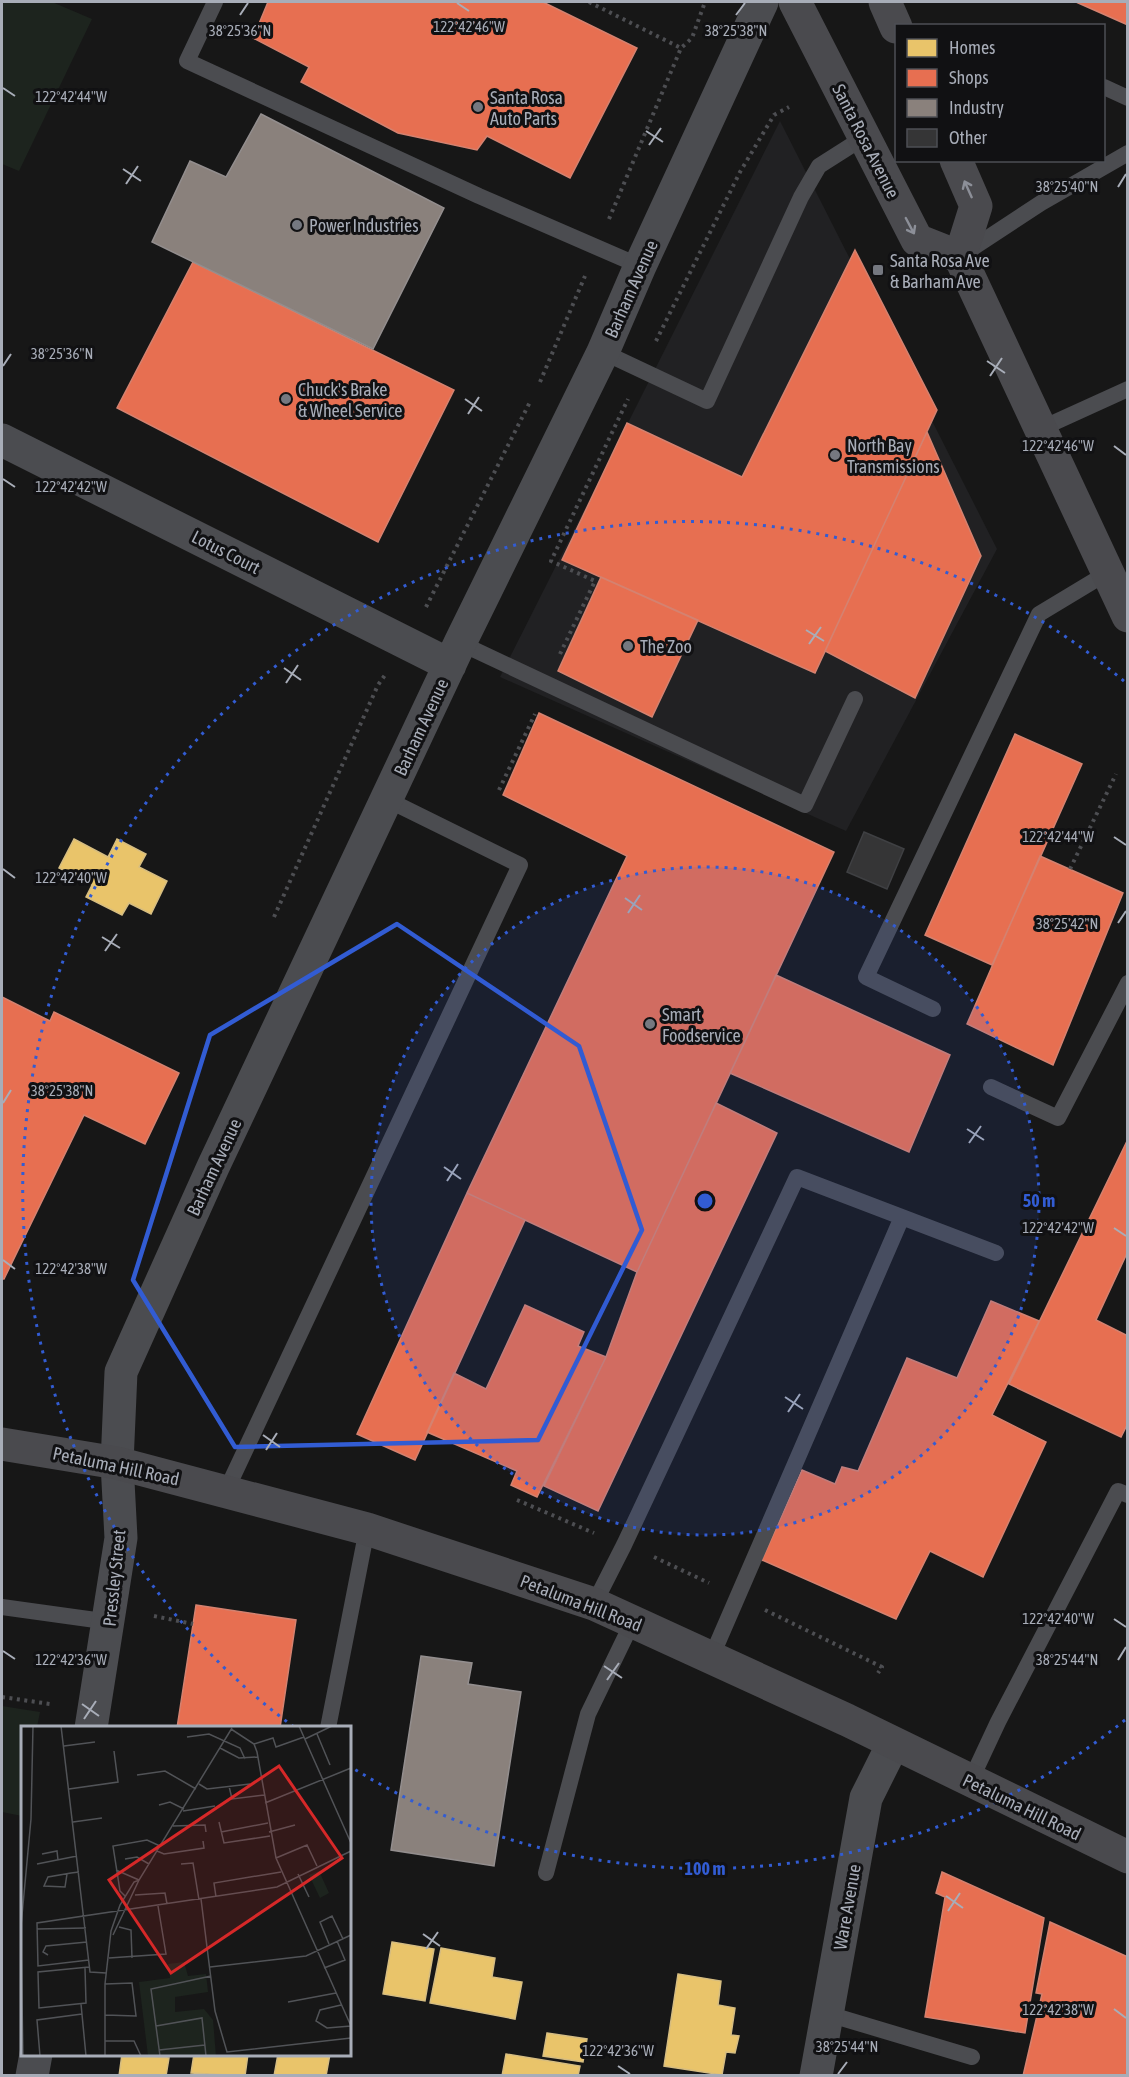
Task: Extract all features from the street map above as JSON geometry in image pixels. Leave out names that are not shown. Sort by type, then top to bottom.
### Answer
[{"type":"main road","name":"Santa Rosa Avenue","points":[[795,2],[917,240],[960,257]]},
{"type":"main road","points":[[885,2],[896,24]]},
{"type":"main road","points":[[957,162],[976,206],[960,257],[1128,616]]},
{"type":"main road","name":"Petaluma Hill Road","points":[[2,1444],[117,1463],[367,1529],[594,1604],[848,1720],[970,1782],[1128,1857]]},
{"type":"street","name":"Barham Avenue","points":[[117,1463],[121,1372],[213,1167],[386,800],[603,352],[640,266],[762,2]]},
{"type":"street","name":"Lotus Court","points":[[2,440],[407,644],[455,654]]},
{"type":"street","name":"Pressley Street","points":[[92,1726],[121,1538],[117,1463]]},
{"type":"street","name":"Ware Avenue","points":[[816,2076],[866,1798],[893,1744]]},
{"type":"street","points":[[32,2076],[36,2056]]},
{"type":"lane","points":[[215,2],[187,61],[640,266]]},
{"type":"lane","points":[[1105,87],[1128,98]]},
{"type":"lane","points":[[603,352],[707,401],[801,197],[819,166],[863,138]]},
{"type":"lane","points":[[960,257],[1041,203],[1128,153]]},
{"type":"lane","points":[[1040,429],[1128,389]]},
{"type":"lane","points":[[933,1009],[866,977],[1039,614],[1107,573]]},
{"type":"lane","points":[[455,654],[805,805],[855,699]]},
{"type":"lane","points":[[226,1491],[520,865],[386,800]]},
{"type":"lane","points":[[991,1088],[1058,1118],[1128,983]]},
{"type":"lane","points":[[594,1604],[797,1177],[996,1253]]},
{"type":"lane","points":[[711,1658],[902,1217]]},
{"type":"lane","points":[[970,1782],[998,1722],[1118,1491],[1128,1495]]},
{"type":"lane","points":[[328,1726],[367,1529]]},
{"type":"lane","points":[[2,1607],[110,1622]]},
{"type":"lane","points":[[546,1873],[588,1714],[633,1621]]},
{"type":"lane","points":[[828,2013],[972,2057]]},
{"type":"path","points":[[589,2],[681,48]]},
{"type":"path","points":[[540,384],[681,48],[692,38],[705,2]]},
{"type":"path","points":[[274,917],[378,685],[407,644],[534,394]]},
{"type":"path","points":[[499,790],[536,711],[527,707]]},
{"type":"path","points":[[1070,869],[1116,774]]},
{"type":"path","points":[[517,1500],[738,1596],[882,1667],[878,1672]]},
{"type":"path","points":[[154,1616],[193,1624]]},
{"type":"path","points":[[2,1697],[50,1704]]},
{"type":"highlighted area","points":[[397,924],[579,1046],[642,1230],[538,1440],[235,1447],[133,1280],[210,1035]]},
{"type":"shaded area","points":[[2,2],[52,2],[92,19],[19,171],[2,164]]},
{"type":"shaded area","points":[[780,121],[997,549],[846,831],[500,677]]},
{"type":"shaded area","points":[[2,1706],[40,1712],[37,1726],[21,1726],[21,1816],[2,1812]]},
{"type":"building: Homes","points":[[74,839],[108,857],[117,839],[146,854],[139,867],[167,881],[151,914],[129,903],[122,915],[86,897],[92,885],[59,868]]},
{"type":"building: Homes","points":[[392,1942],[434,1949],[425,2001],[383,1994]]},
{"type":"building: Homes","points":[[441,1948],[495,1958],[492,1977],[522,1982],[515,2019],[430,2003]]},
{"type":"building: Homes","points":[[678,1974],[721,1981],[718,2005],[735,2008],[731,2035],[739,2036],[735,2053],[726,2052],[722,2075],[664,2066]]},
{"type":"building: Homes","points":[[547,2033],[587,2039],[583,2062],[543,2056]]},
{"type":"building: Homes","points":[[506,2054],[580,2066],[578,2076],[502,2076]]},
{"type":"building: Homes","points":[[122,2056],[169,2058],[166,2076],[119,2076]]},
{"type":"building: Homes","points":[[194,2056],[248,2056],[245,2076],[191,2073]]},
{"type":"building: Homes","points":[[278,2056],[330,2056],[326,2076],[274,2076]]},
{"type":"building: Shops","name":"Santa Rosa Auto Parts","points":[[268,2],[543,2],[637,48],[570,178],[487,136],[477,150],[398,133],[301,82],[309,67],[253,38]]},
{"type":"building: Shops","points":[[1076,2],[1128,2],[1128,25]]},
{"type":"building: Shops","name":"North Bay Transmissions","points":[[855,250],[937,410],[815,673],[562,560],[627,423],[742,477]]},
{"type":"building: Shops","name":"Chuck's Brake & Wheel Service","points":[[193,262],[454,390],[378,542],[117,408]]},
{"type":"building: Shops","points":[[927,432],[981,556],[915,698],[825,651]]},
{"type":"building: Shops","name":"The Zoo","points":[[601,577],[698,620],[652,717],[558,671]]},
{"type":"building: Shops","name":"Smart Foodservice","points":[[539,713],[834,852],[637,1272],[467,1193],[627,856],[503,795]]},
{"type":"building: Shops","points":[[1015,734],[1082,764],[992,965],[925,935]]},
{"type":"building: Shops","points":[[1040,856],[1123,893],[1053,1065],[967,1024]]},
{"type":"building: Shops","points":[[776,975],[950,1055],[909,1152],[730,1073]]},
{"type":"building: Shops","points":[[2,997],[50,1021],[54,1012],[179,1073],[145,1144],[84,1115],[4,1279],[2,1279]]},
{"type":"building: Shops","points":[[716,1103],[777,1133],[598,1511],[544,1486],[606,1357],[637,1272]]},
{"type":"building: Shops","points":[[1128,1139],[1128,1251],[1096,1320],[1128,1336],[1128,1423],[1121,1437],[1009,1384]]},
{"type":"building: Shops","points":[[467,1193],[525,1220],[415,1460],[357,1434]]},
{"type":"building: Shops","points":[[991,1301],[1039,1321],[992,1415],[1046,1442],[983,1577],[930,1551],[896,1619],[762,1560],[802,1470],[835,1484],[842,1467],[858,1471],[907,1358],[957,1378]]},
{"type":"building: Shops","points":[[525,1305],[584,1332],[578,1346],[606,1357],[537,1497],[511,1485],[517,1471],[427,1432],[454,1373],[486,1389]]},
{"type":"building: Shops","points":[[196,1605],[296,1620],[280,1726],[177,1726]]},
{"type":"building: Shops","points":[[942,1872],[1044,1918],[1025,2033],[925,2017],[945,1897],[936,1893]]},
{"type":"building: Shops","points":[[1050,1922],[1128,1957],[1128,2076],[1023,2076],[1042,1994],[1036,1993]]},
{"type":"building: Industry","name":"Power Industries","points":[[261,114],[444,208],[373,349],[152,242],[190,161],[226,177]]},
{"type":"building: Industry","points":[[421,1656],[472,1663],[468,1684],[521,1692],[494,1866],[391,1850]]},
{"type":"building: Other","points":[[864,832],[904,849],[887,889],[847,872]]},
{"type":"place","name":"Santa Rosa Auto Parts","points":[[478,107]]},
{"type":"place","name":"Power Industries","points":[[297,225]]},
{"type":"place","name":"Santa Rosa Ave & Barham Ave","points":[[878,270]]},
{"type":"place","name":"Chuck's Brake & Wheel Service","points":[[286,399]]},
{"type":"place","name":"North Bay Transmissions","points":[[835,455]]},
{"type":"place","name":"The Zoo","points":[[628,646]]},
{"type":"place","name":"Smart Foodservice","points":[[650,1024]]}]
